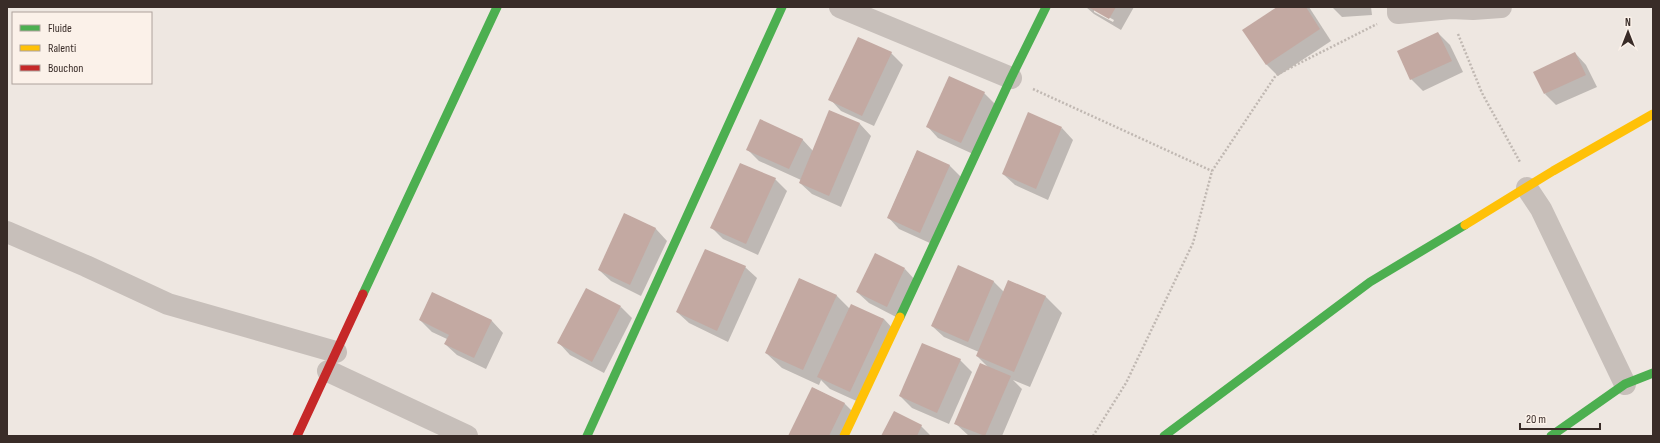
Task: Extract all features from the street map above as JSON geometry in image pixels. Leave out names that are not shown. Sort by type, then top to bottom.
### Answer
[{"type":"street","points":[[297,436],[497,7]]},
{"type":"street","points":[[587,436],[782,7]]},
{"type":"street","points":[[840,7],[1011,78]]},
{"type":"street","points":[[844,436],[1011,78],[1046,7]]},
{"type":"street","points":[[1398,10],[1451,8],[1473,9],[1500,7]]},
{"type":"street","points":[[1164,436],[1370,282],[1553,171],[1653,114]]},
{"type":"street","points":[[1527,188],[1541,209],[1625,384]]},
{"type":"street","points":[[7,232],[86,266],[168,304],[332,361],[467,436]]},
{"type":"street","points":[[1551,436],[1625,384],[1653,373]]},
{"type":"path","points":[[1451,8],[1460,41],[1482,93],[1519,159],[1527,188]]},
{"type":"path","points":[[1093,436],[1126,383],[1193,243],[1212,171],[1276,75],[1398,10]]},
{"type":"path","points":[[1011,78],[1212,171]]},
{"type":"building","points":[[1088,7],[1116,7],[1109,19]]},
{"type":"building","points":[[1277,7],[1306,7],[1320,29],[1266,65],[1242,30]]},
{"type":"building","points":[[1438,32],[1452,61],[1410,80],[1397,51]]},
{"type":"building","points":[[858,37],[892,52],[862,116],[828,100]]},
{"type":"building","points":[[1575,52],[1586,75],[1544,94],[1533,72]]},
{"type":"building","points":[[949,76],[985,92],[961,143],[926,127]]},
{"type":"building","points":[[829,110],[860,123],[829,196],[799,183]]},
{"type":"building","points":[[1028,112],[1062,127],[1036,189],[1002,174]]},
{"type":"building","points":[[760,119],[803,139],[789,169],[746,150]]},
{"type":"building","points":[[917,150],[950,165],[920,233],[887,218]]},
{"type":"building","points":[[740,163],[776,178],[746,244],[710,228]]},
{"type":"building","points":[[624,213],[656,228],[630,285],[598,270]]},
{"type":"building","points":[[705,249],[746,266],[717,331],[676,312]]},
{"type":"building","points":[[875,253],[905,268],[887,307],[856,292]]},
{"type":"building","points":[[958,265],[994,281],[968,342],[931,326]]},
{"type":"building","points":[[799,278],[837,295],[803,370],[765,353]]},
{"type":"building","points":[[1008,280],[1046,296],[1014,372],[976,356]]},
{"type":"building","points":[[586,288],[621,306],[592,362],[557,343]]},
{"type":"building","points":[[432,292],[492,320],[474,358],[444,344],[449,335],[419,320]]},
{"type":"building","points":[[851,304],[884,319],[850,392],[817,377]]},
{"type":"building","points":[[922,343],[961,359],[937,413],[899,396]]},
{"type":"building","points":[[980,363],[1011,376],[985,436],[954,424]]},
{"type":"building","points":[[812,387],[845,403],[829,436],[788,436]]},
{"type":"building","points":[[894,411],[922,425],[917,436],[881,436]]},
{"type":"traffic: fast","points":[[363,294],[497,7]]},
{"type":"traffic: fast","points":[[587,436],[782,7]]},
{"type":"traffic: fast","points":[[900,317],[1011,78],[1046,7]]},
{"type":"traffic: fast","points":[[1164,436],[1370,282],[1465,225]]},
{"type":"traffic: fast","points":[[1551,436],[1625,384],[1653,373]]},
{"type":"traffic: slow","points":[[1465,225],[1553,171],[1653,114]]},
{"type":"traffic: slow","points":[[844,436],[900,317]]},
{"type":"traffic: jam","points":[[297,436],[363,294]]}]
